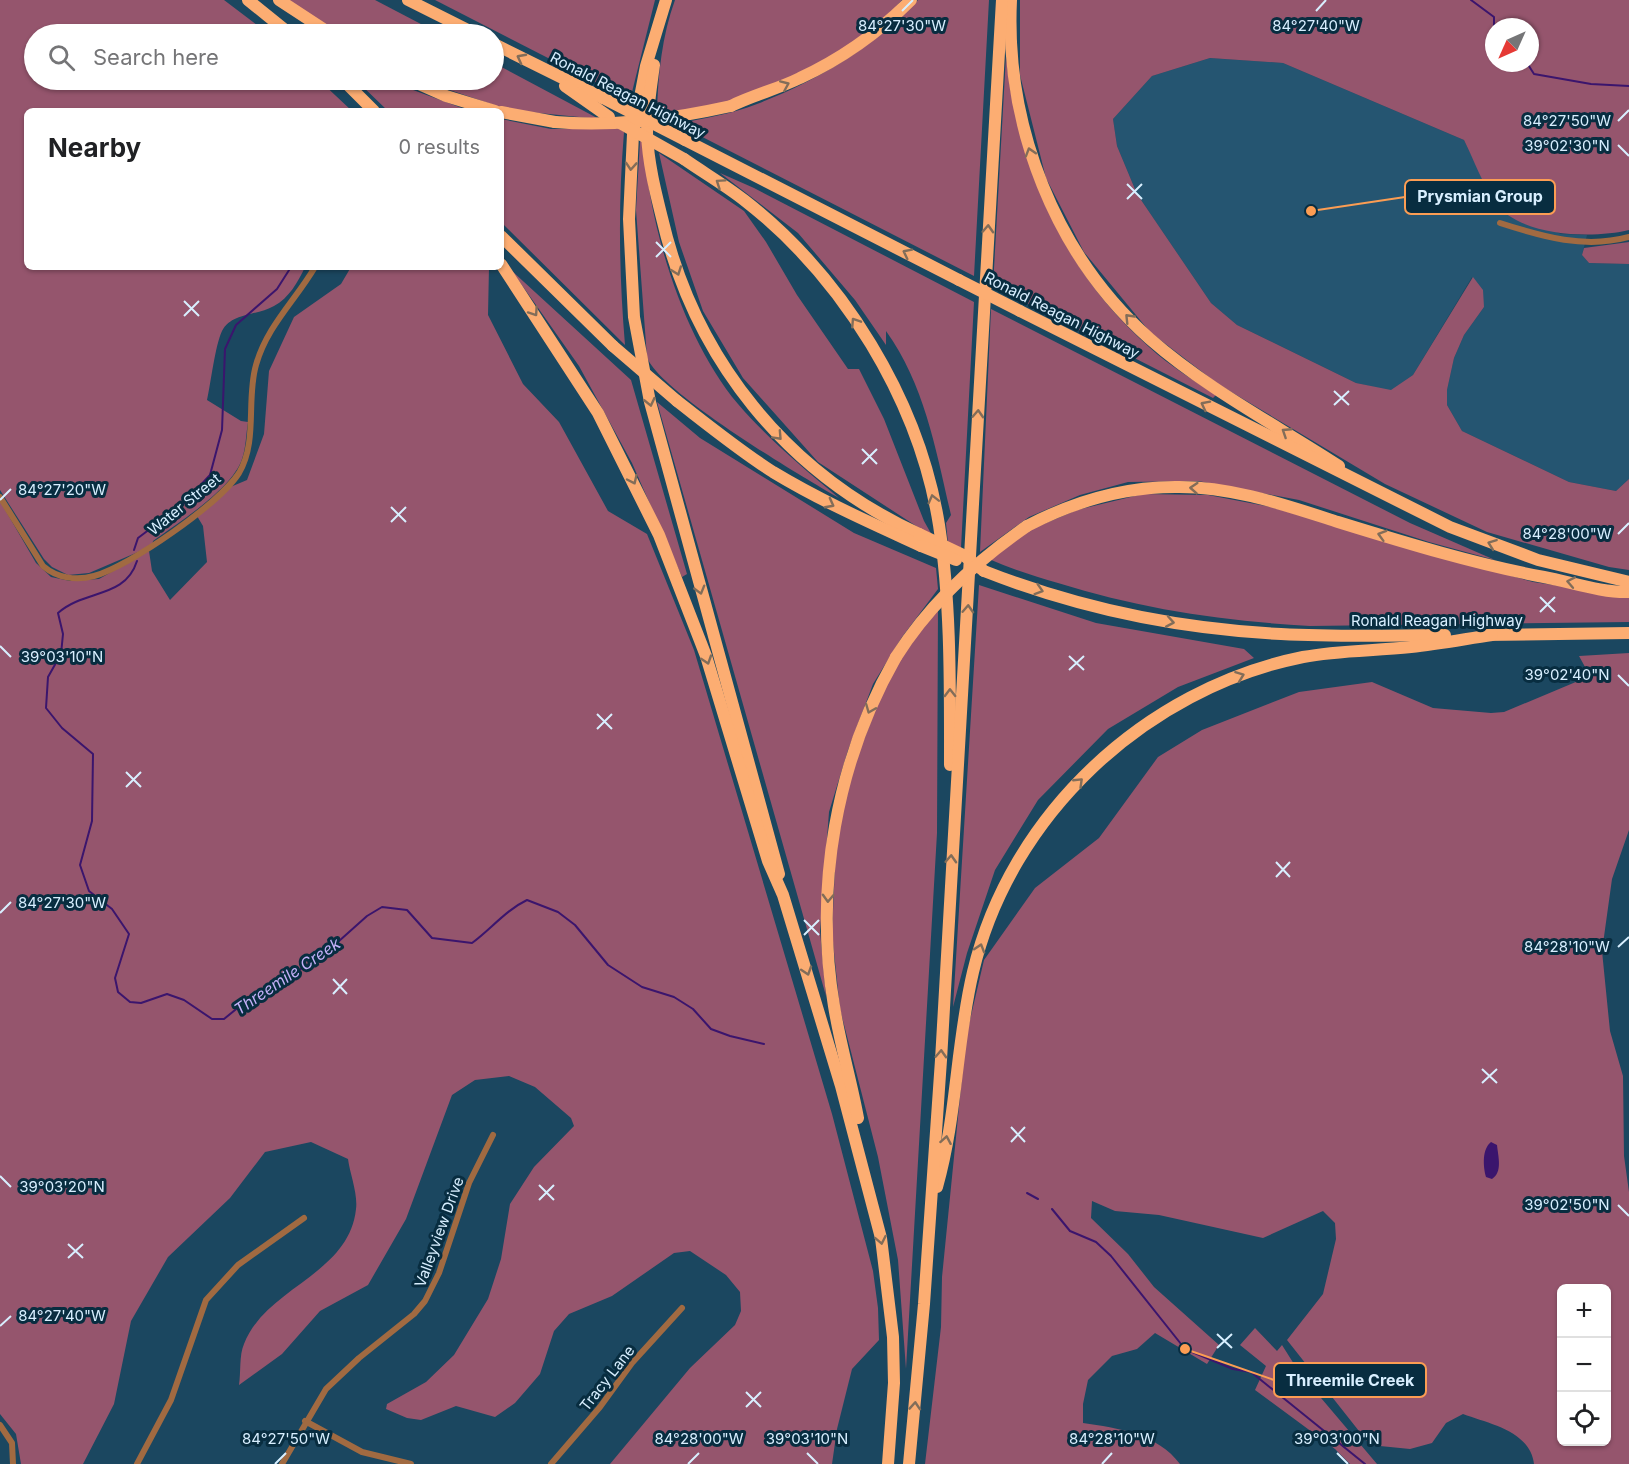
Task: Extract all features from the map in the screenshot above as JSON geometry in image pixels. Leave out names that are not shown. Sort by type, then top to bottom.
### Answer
[{"type":"highway","points":[[248,0],[278,24]]},
{"type":"highway","points":[[279,0],[316,24]]},
{"type":"highway","points":[[408,0],[456,24]]},
{"type":"highway","points":[[666,0],[637,108],[631,159],[630,255],[634,317],[650,402],[777,862],[783,896]]},
{"type":"highway","points":[[504,113],[555,122],[612,124],[674,118],[731,106],[800,78],[831,62],[894,17],[911,0]]},
{"type":"highway","points":[[909,1464],[924,1304],[928,1217],[941,1060],[1002,0]]},
{"type":"highway","points":[[1011,0],[1014,78],[1024,131],[1050,204],[1089,271],[1132,322],[1181,364],[1388,498]]},
{"type":"highway","points":[[657,28],[647,132],[653,182],[668,246],[701,328],[742,395],[790,448],[855,500],[920,540]]},
{"type":"highway","name":"Ronald Reagan Highway","points":[[504,49],[1388,498],[1510,551],[1629,582]]},
{"type":"highway","points":[[548,72],[609,117],[684,159],[745,201],[799,251],[826,282],[869,343],[906,414],[929,485],[942,549],[950,640],[950,773],[954,814]]},
{"type":"highway","points":[[352,90],[371,108]]},
{"type":"highway","points":[[433,90],[485,108]]},
{"type":"highway","name":"Ronald Reagan Highway","points":[[504,239],[613,346],[677,401],[763,464],[835,507],[920,540],[984,571],[1042,591],[1108,609],[1215,628],[1316,636],[1629,633]]},
{"type":"highway","points":[[504,269],[598,413],[659,535],[706,656],[768,861],[783,896],[842,1086],[875,1211]]},
{"type":"highway","points":[[888,1464],[893,1402],[893,1337],[886,1268],[834,1006],[828,949],[828,895],[830,854],[847,775],[871,706],[896,657],[917,625],[940,598],[985,555],[1027,526],[1076,503],[1112,493],[1175,487],[1215,489],[1280,504],[1434,550],[1524,573],[1629,592]]},
{"type":"highway","points":[[928,1217],[948,1133],[968,993],[987,926],[1025,850],[1047,818],[1076,784],[1114,748],[1147,723],[1186,700],[1244,674],[1302,657],[1410,647],[1492,635]]},
{"type":"street","points":[[1500,223],[1580,243],[1603,243],[1629,237]]},
{"type":"street","name":"Water Street","points":[[0,497],[43,566],[51,573],[70,578],[93,576],[116,566],[157,542],[198,512],[234,479],[242,466],[251,420],[256,365],[269,332],[313,270]]},
{"type":"street","name":"Valleyview Drive","points":[[282,1464],[315,1403],[339,1375],[414,1314],[425,1300],[439,1273],[469,1183],[493,1135]]},
{"type":"street","points":[[137,1464],[171,1400],[206,1300],[238,1265],[304,1218]]},
{"type":"street","name":"Tracy Lane","points":[[551,1464],[600,1407],[632,1363],[682,1308]]},
{"type":"street","points":[[305,1421],[362,1452],[411,1464]]},
{"type":"street","points":[[0,1425],[12,1443],[14,1464]]},
{"type":"shaded area","points":[[0,0],[224,0],[256,24],[24,24],[24,90],[330,90],[349,108],[24,108],[24,270],[303,270],[293,289],[279,303],[267,309],[238,317],[226,325],[222,331],[207,400],[241,421],[248,422],[242,459],[227,482],[216,493],[153,541],[152,546],[89,573],[68,575],[52,567],[44,559],[0,490]]},
{"type":"shaded area","points":[[288,0],[375,0],[421,24],[324,24]]},
{"type":"shaded area","points":[[435,0],[655,0],[630,100],[504,35],[504,24],[482,24]]},
{"type":"shaded area","points":[[675,0],[902,0],[866,33],[824,61],[801,73],[733,100],[660,116],[657,113],[658,84],[667,27]]},
{"type":"shaded area","points":[[918,0],[989,0],[974,276],[677,124],[718,116],[747,107],[801,85],[864,47]]},
{"type":"shaded area","points":[[1020,0],[1629,0],[1629,230],[1596,234],[1557,233],[1521,222],[1506,214],[1495,202],[1464,140],[1283,63],[1210,58],[1152,76],[1113,119],[1117,146],[1137,194],[1211,303],[1237,325],[1356,383],[1391,390],[1413,375],[1473,277],[1483,290],[1484,307],[1464,335],[1454,358],[1447,390],[1447,405],[1462,431],[1569,482],[1616,491],[1629,479],[1629,570],[1609,567],[1487,532],[1385,484],[1218,384],[1150,332],[1084,252],[1046,178],[1020,75]]},
{"type":"shaded area","points":[[1006,56],[1021,138],[1050,215],[1070,252],[1093,286],[1119,318],[1165,360],[1216,395],[1213,398],[993,286]]},
{"type":"shaded area","points":[[1210,58],[1283,63],[1464,140],[1495,203],[1561,234],[1587,235],[1582,255],[1589,263],[1629,264],[1629,479],[1616,491],[1569,482],[1462,431],[1447,405],[1447,390],[1454,358],[1464,335],[1484,307],[1472,277],[1413,375],[1391,391],[1356,383],[1237,325],[1211,303],[1137,194],[1117,146],[1113,119],[1152,76]]},
{"type":"shaded area","points":[[504,68],[599,119],[509,110],[450,90],[504,90]]},
{"type":"shaded area","points":[[366,90],[413,90],[462,108],[385,108]]},
{"type":"shaded area","points":[[504,120],[551,129],[619,129],[624,132],[620,238],[625,345],[504,225]]},
{"type":"shaded area","points":[[640,141],[644,144],[653,211],[662,246],[686,316],[701,348],[719,378],[749,417],[786,453],[839,498],[765,453],[703,411],[657,372],[647,357],[636,210]]},
{"type":"shaded area","points":[[659,153],[744,211],[766,242],[797,295],[848,369],[859,369],[884,419],[924,521],[933,537],[818,462],[743,378],[703,311],[679,242]]},
{"type":"shaded area","points":[[720,173],[754,188],[974,302],[961,548],[948,543],[946,523],[951,515],[928,419],[910,374],[886,331],[886,345],[855,300],[798,233]]},
{"type":"shaded area","points":[[1629,242],[1629,264],[1589,263],[1582,255],[1584,248]]},
{"type":"shaded area","points":[[349,270],[489,270],[488,315],[523,384],[559,422],[608,511],[647,534],[694,650],[832,1114],[873,1271],[879,1340],[852,1369],[837,1429],[832,1464],[610,1464],[690,1368],[735,1325],[741,1311],[740,1292],[726,1275],[690,1251],[674,1253],[612,1296],[569,1314],[554,1331],[540,1374],[515,1403],[495,1417],[456,1406],[421,1420],[407,1418],[386,1409],[387,1404],[426,1382],[454,1355],[488,1299],[501,1259],[510,1204],[534,1167],[574,1126],[571,1118],[535,1087],[509,1076],[475,1080],[452,1095],[406,1219],[368,1285],[320,1311],[282,1354],[239,1385],[242,1348],[255,1325],[270,1308],[323,1266],[339,1250],[350,1231],[356,1203],[348,1159],[311,1142],[265,1152],[230,1198],[168,1257],[131,1321],[114,1404],[83,1464],[21,1464],[16,1434],[0,1414],[0,501],[36,563],[51,577],[70,581],[99,579],[149,551],[152,571],[170,600],[207,562],[203,526],[197,516],[228,488],[247,480],[264,434],[269,371],[294,317],[341,284]]},
{"type":"shaded area","points":[[512,271],[631,380],[687,574],[682,577],[632,463],[579,366]]},
{"type":"shaded area","points":[[991,309],[1410,523],[1495,560],[1429,542],[1299,500],[1198,481],[1128,482],[1080,495],[1029,517],[980,552]]},
{"type":"shaded area","points":[[657,402],[700,438],[854,533],[936,568],[938,589],[902,637],[873,684],[848,750],[829,812],[820,931],[826,996]]},
{"type":"shaded area","points":[[1143,494],[1208,495],[1271,507],[1533,582],[1629,596],[1629,622],[1310,626],[1246,621],[1151,607],[1120,600],[1032,575],[989,559],[1032,529],[1077,510]]},
{"type":"shaded area","points":[[979,585],[1096,623],[1244,649],[1254,658],[1178,687],[1108,729],[1038,800],[995,870],[967,953],[953,1007]]},
{"type":"shaded area","points":[[938,606],[937,833],[906,1369],[898,1260],[878,1157],[840,1009],[832,933],[836,844],[851,773],[880,698],[900,660]]},
{"type":"shaded area","points":[[1629,653],[1629,830],[1612,879],[1602,951],[1610,1031],[1623,1076],[1624,1156],[1629,1192],[1629,1464],[1534,1464],[1531,1453],[1517,1436],[1463,1414],[1446,1423],[1432,1443],[1410,1449],[1370,1445],[1287,1340],[1323,1294],[1336,1239],[1335,1223],[1323,1211],[1263,1238],[1159,1215],[1115,1211],[1092,1201],[1091,1218],[1128,1254],[1154,1287],[1219,1345],[1207,1364],[1155,1333],[1137,1349],[1112,1356],[1088,1380],[1083,1404],[1083,1423],[1123,1430],[1149,1439],[1171,1454],[1180,1464],[925,1464],[941,1327],[942,1277],[966,1037],[984,960],[1035,888],[1099,838],[1158,757],[1202,730],[1299,692],[1372,682],[1433,708],[1491,713],[1504,712],[1590,676],[1579,656]]},
{"type":"shaded area","points":[[1491,1142],[1497,1145],[1499,1164],[1498,1172],[1492,1179],[1486,1177],[1484,1163],[1486,1149]]},
{"type":"shaded area","points":[[1255,1328],[1277,1351],[1282,1345],[1299,1372],[1377,1464],[1350,1464],[1335,1449],[1255,1390],[1266,1366],[1240,1345]]},
{"type":"waterway","name":"Threemile Creek","points":[[1471,0],[1494,18]]},
{"type":"waterway","name":"Threemile Creek","points":[[1533,72],[1591,84],[1629,86]]},
{"type":"waterway","name":"Threemile Creek","points":[[134,550],[138,538],[183,504],[210,475],[222,430],[225,349],[236,325],[277,289],[289,270]]},
{"type":"waterway","name":"Threemile Creek","points":[[137,561],[131,573],[114,588],[80,600],[58,613],[63,634],[61,654],[48,677],[46,708],[62,728],[93,754],[92,821],[80,865],[89,891],[112,909],[129,934],[115,978],[118,992],[130,1002],[141,1003],[167,994],[184,1000],[212,1019],[224,1019],[251,997],[320,958],[367,916],[382,907],[407,910],[432,938],[472,943],[505,914],[527,900],[558,912],[575,925],[608,965],[642,987],[674,997],[693,1009],[711,1029],[764,1044]]},
{"type":"waterway","name":"Threemile Creek","points":[[1027,1193],[1038,1199]]},
{"type":"waterway","name":"Threemile Creek","points":[[1052,1209],[1070,1231],[1096,1242],[1111,1256],[1185,1349],[1233,1369],[1251,1372],[1365,1464]]},
{"type":"place","name":"Prysmian Group","points":[[1311,211]]},
{"type":"place","name":"Threemile Creek","points":[[1185,1349]]}]
